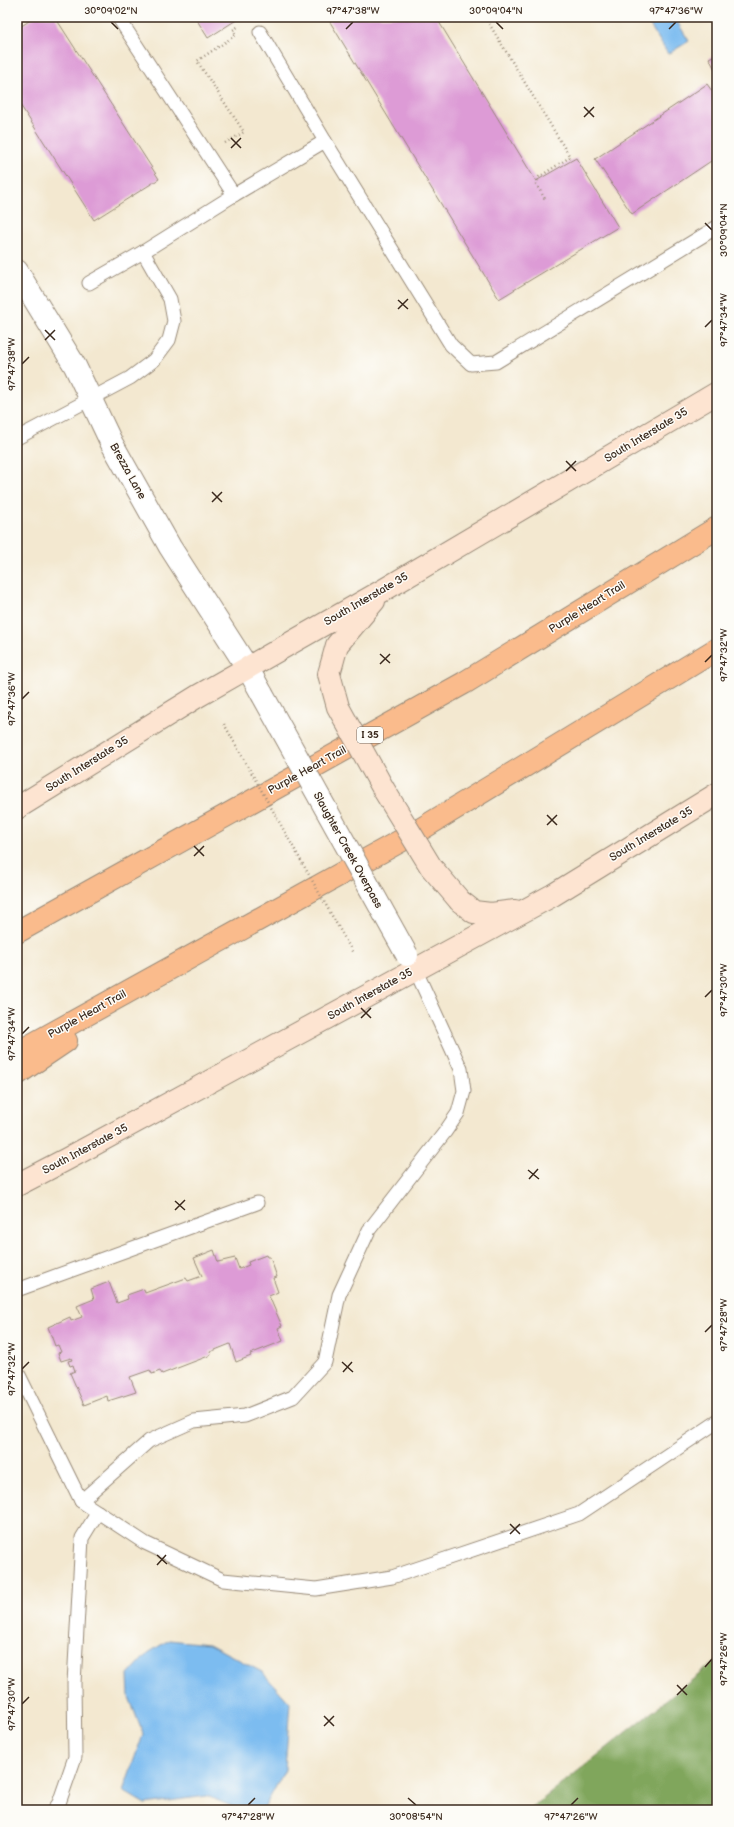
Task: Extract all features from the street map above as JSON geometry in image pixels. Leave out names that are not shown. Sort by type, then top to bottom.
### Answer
[{"type":"highway","name":"Purple Heart Trail","points":[[17,932],[464,683],[717,528]]},
{"type":"highway","name":"Purple Heart Trail","points":[[17,1053],[413,834],[717,649]]},
{"type":"highway","points":[[17,1074],[192,956]]},
{"type":"main road","name":"South Interstate 35","points":[[17,808],[247,667],[382,590],[717,392]]},
{"type":"main road","points":[[382,590],[337,645],[329,674],[338,707],[384,790],[431,867],[460,901],[474,912],[491,914],[513,912],[553,894]]},
{"type":"main road","name":"South Interstate 35","points":[[17,1185],[67,1160],[411,962],[553,894],[717,794]]},
{"type":"street","name":"Brezza Lane","points":[[17,271],[75,366],[112,442],[170,547],[247,667]]},
{"type":"street","name":"Slaughter Creek Overpass","points":[[247,667],[411,962]]},
{"type":"lane","points":[[118,17],[234,195]]},
{"type":"lane","points":[[260,32],[325,141],[452,345],[471,364],[496,362],[717,227]]},
{"type":"lane","points":[[89,283],[143,252],[234,195],[325,141]]},
{"type":"lane","points":[[17,438],[130,378],[154,360],[169,340],[174,321],[170,299],[143,252]]},
{"type":"lane","points":[[81,1501],[149,1441],[194,1421],[244,1416],[293,1397],[325,1362],[339,1295],[369,1230],[458,1113],[464,1091],[461,1069],[411,962]]},
{"type":"lane","points":[[17,1290],[257,1203]]},
{"type":"lane","points":[[17,1371],[81,1501],[145,1543],[223,1580],[316,1589],[392,1576],[579,1514],[717,1422]]},
{"type":"lane","points":[[54,1810],[59,1803],[75,1757],[74,1683],[82,1538],[98,1512]]},
{"type":"path","points":[[485,17],[570,157],[539,177],[536,184],[545,199]]},
{"type":"path","points":[[207,154],[244,132],[197,61],[236,35],[233,30],[244,24]]},
{"type":"path","points":[[224,724],[353,953]]},
{"type":"green space","points":[[717,1660],[717,1810],[529,1810]]},
{"type":"water","points":[[645,17],[674,17],[689,41],[668,54]]},
{"type":"water","points":[[169,1640],[209,1644],[262,1672],[290,1703],[285,1770],[263,1810],[241,1810],[207,1796],[145,1804],[123,1791],[143,1734],[129,1697],[128,1675],[148,1653]]},
{"type":"building","points":[[35,17],[55,17],[159,179],[94,220],[17,100],[17,29]]},
{"type":"building","points":[[195,17],[241,17],[208,38]]},
{"type":"building","points":[[327,17],[436,17],[536,181],[576,158],[618,227],[499,299]]},
{"type":"building","points":[[717,54],[717,73],[709,58]]},
{"type":"building","points":[[707,84],[717,98],[717,157],[632,214],[595,159]]},
{"type":"building","points":[[214,1250],[218,1262],[235,1258],[239,1269],[249,1265],[248,1262],[266,1255],[267,1257],[270,1257],[277,1277],[273,1278],[278,1292],[269,1296],[282,1326],[278,1328],[283,1341],[250,1354],[251,1356],[236,1362],[230,1344],[210,1352],[211,1355],[162,1374],[160,1371],[152,1374],[150,1370],[130,1377],[136,1392],[108,1401],[107,1396],[84,1405],[70,1373],[75,1371],[73,1365],[70,1366],[68,1361],[72,1360],[71,1358],[61,1361],[58,1353],[61,1352],[58,1345],[55,1346],[48,1327],[70,1317],[71,1321],[82,1317],[77,1306],[94,1299],[91,1289],[109,1282],[117,1303],[128,1299],[127,1295],[144,1289],[145,1293],[186,1278],[188,1281],[202,1276],[194,1258]]}]
